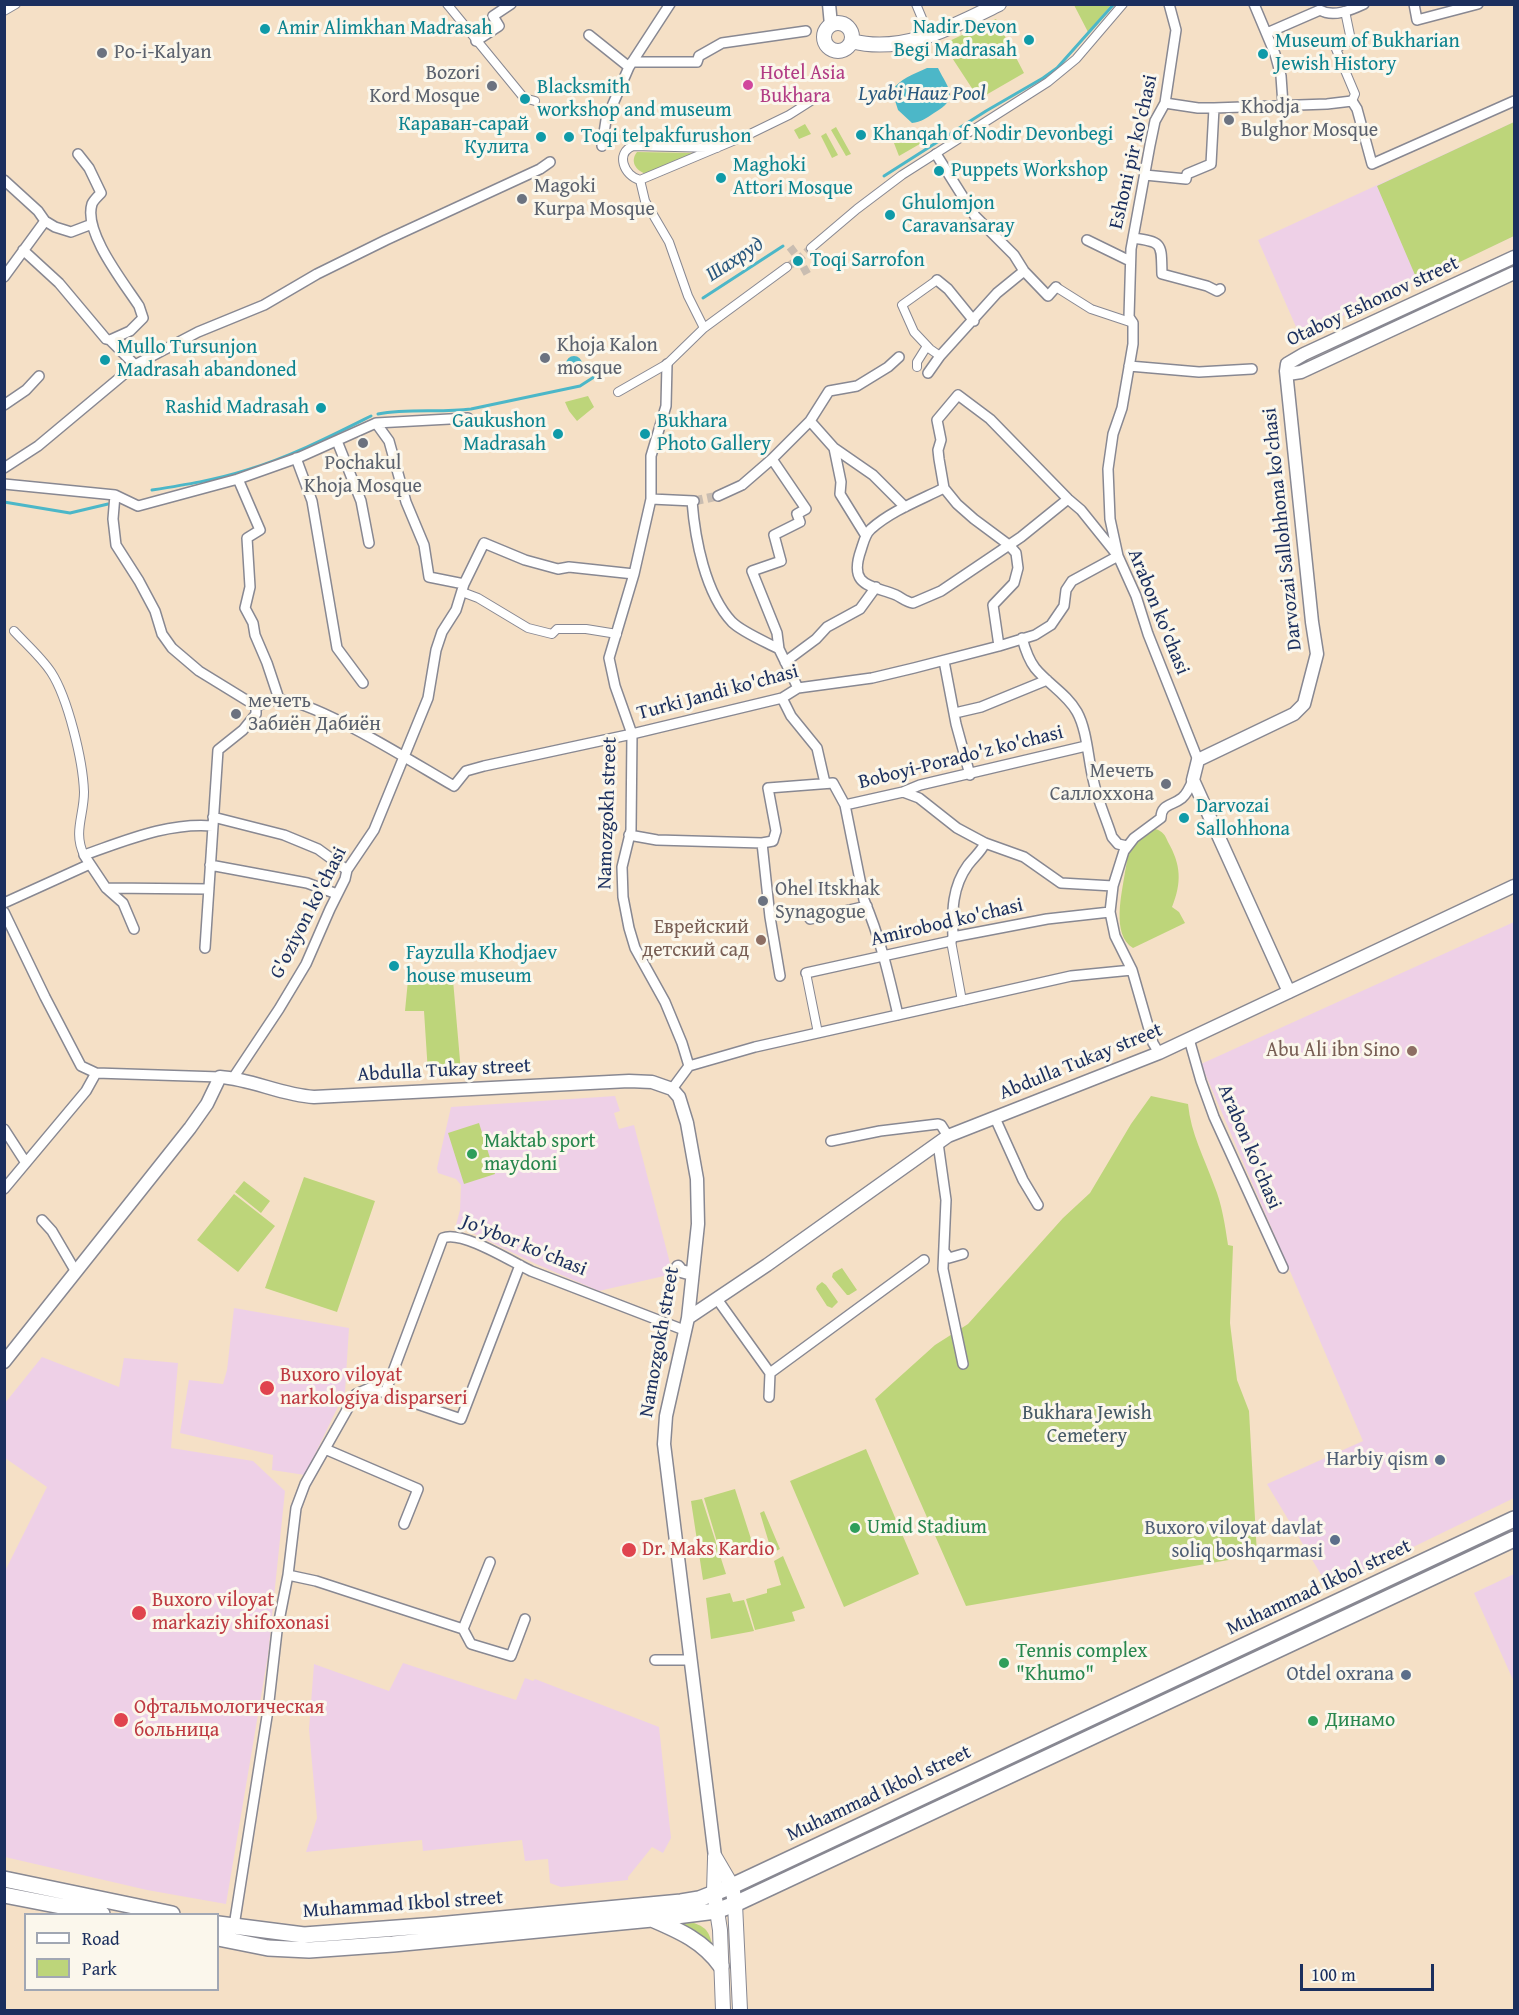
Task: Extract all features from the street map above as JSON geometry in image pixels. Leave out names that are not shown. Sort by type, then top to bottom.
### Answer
[{"type":"main road","points":[[852,41],[867,45],[881,45],[918,39],[954,26],[999,4]]},
{"type":"main road","points":[[842,23],[851,30],[852,41],[846,50],[840,51],[826,44],[825,33],[831,25],[842,23]]},
{"type":"main road","name":"Muhammad Ikbol street","points":[[219,1924],[304,1935],[624,1908],[690,1900],[732,1886],[1515,1519]]},
{"type":"main road","name":"Muhammad Ikbol street","points":[[219,1938],[268,1948],[309,1950],[393,1944],[716,1911],[1515,1539]]},
{"type":"main road","points":[[716,1857],[732,1886],[735,1904],[740,2010]]},
{"type":"main road","points":[[716,1857],[714,1892],[720,1930],[723,2010]]},
{"type":"main road","points":[[4,1879],[167,1913]]},
{"type":"main road","points":[[4,1895],[97,1913]]},
{"type":"main road","points":[[652,1919],[683,1933],[708,1949],[721,1966]]},
{"type":"street","points":[[4,11],[16,4]]},
{"type":"street","points":[[447,4],[524,98],[535,101]]},
{"type":"street","points":[[476,41],[500,26],[493,16],[511,4]]},
{"type":"street","points":[[602,146],[606,120],[630,65],[670,4]]},
{"type":"street","points":[[828,4],[831,25]]},
{"type":"street","points":[[916,4],[926,28]]},
{"type":"street","points":[[811,248],[857,208],[902,175],[1048,82],[1076,59],[1123,4]]},
{"type":"street","name":"Eshoni pir ko'chasi","points":[[1118,556],[1110,519],[1108,469],[1113,434],[1122,408],[1133,344],[1133,323],[1130,317],[1130,261],[1133,238],[1155,121],[1165,103],[1176,30],[1169,4]]},
{"type":"street","points":[[1254,4],[1275,54],[1281,76],[1283,105]]},
{"type":"street","points":[[1267,33],[1320,10],[1326,14],[1345,11],[1364,4]]},
{"type":"street","points":[[1414,4],[1417,20],[1478,4]]},
{"type":"street","points":[[1345,11],[1351,40],[1336,49],[1355,94],[1352,101]]},
{"type":"street","points":[[589,35],[630,65],[697,62],[699,56],[722,43],[806,31]]},
{"type":"street","points":[[717,148],[639,145],[628,148],[623,153],[623,160],[626,170],[632,177],[640,180],[717,148],[774,123],[811,101]]},
{"type":"street","points":[[1165,103],[1214,108],[1352,101]]},
{"type":"street","points":[[1352,101],[1357,110],[1372,164],[1515,101]]},
{"type":"street","points":[[1145,175],[1186,179],[1187,174],[1210,164],[1214,108]]},
{"type":"street","points":[[78,154],[89,168],[101,193],[92,204],[92,224],[96,240],[139,306],[142,318],[130,331],[110,340]]},
{"type":"street","points":[[936,154],[975,216],[1014,255],[1024,271],[1048,296],[1056,287],[1091,309],[1133,323]]},
{"type":"street","points":[[4,468],[39,446],[135,365],[198,332],[264,305],[317,274],[540,169],[550,162]]},
{"type":"street","points":[[4,180],[38,211],[45,221],[55,227],[71,232],[92,224]]},
{"type":"street","points":[[640,180],[645,201],[669,242],[688,296],[704,328]]},
{"type":"street","points":[[4,277],[45,221]]},
{"type":"street","points":[[1133,238],[1153,241],[1157,244],[1161,254],[1162,274],[1207,286],[1217,291],[1220,289]]},
{"type":"street","points":[[1087,240],[1130,261]]},
{"type":"street","points":[[23,250],[59,283],[106,339],[110,340],[135,365]]},
{"type":"street","name":"Otaboy Eshonov street","points":[[1515,257],[1304,354],[1287,364],[1286,371],[1288,374],[1301,372],[1515,273]]},
{"type":"street","points":[[618,392],[668,364],[704,328],[787,267]]},
{"type":"street","points":[[928,373],[940,356],[998,293],[1024,271]]},
{"type":"street","points":[[940,356],[914,332],[902,305],[937,280],[948,289],[974,321]]},
{"type":"street","points":[[917,367],[917,362],[927,346]]},
{"type":"street","points":[[718,496],[742,485],[772,459],[810,421],[828,391],[857,386],[888,367],[899,357]]},
{"type":"street","name":"Namozgokh street","points":[[668,364],[666,406],[651,456],[651,499],[634,574],[609,658],[615,686],[632,734],[629,835],[622,867],[623,897],[629,928],[635,948],[665,1002],[689,1066]]},
{"type":"street","points":[[1128,366],[1200,372],[1252,369]]},
{"type":"street","name":"Darvozai Sallohhona ko'chasi","points":[[1198,760],[1294,714],[1304,704],[1317,654],[1286,371]]},
{"type":"street","points":[[4,405],[26,390],[39,376]]},
{"type":"street","name":"Arabon ko'chasi","points":[[944,488],[938,450],[941,441],[937,420],[958,394],[990,418],[1081,510],[1118,556],[1136,596],[1148,634],[1198,760]]},
{"type":"street","points":[[4,484],[115,495],[138,506],[238,479],[338,441],[376,423],[468,418]]},
{"type":"street","points":[[810,421],[834,448],[873,475],[905,507]]},
{"type":"street","points":[[376,423],[388,441],[406,502],[424,544],[429,577],[463,588],[528,628],[552,634],[556,629],[586,629],[617,634]]},
{"type":"street","points":[[338,441],[361,501],[369,543]]},
{"type":"street","points":[[834,448],[842,482],[840,494],[866,536]]},
{"type":"street","points":[[296,458],[312,501],[337,648],[363,683]]},
{"type":"street","points":[[772,459],[806,509],[797,514],[800,522],[774,535],[782,561],[752,571],[777,633],[779,649],[798,688]]},
{"type":"street","points":[[238,479],[260,530],[247,538],[250,587],[245,608],[253,623],[255,635],[279,699]]},
{"type":"street","points":[[999,646],[993,605],[1014,583],[1018,568],[1016,553],[1009,544],[957,504],[944,488],[905,507],[869,531],[866,536],[857,561],[857,572],[862,581],[866,586],[876,587],[913,603],[941,591],[1009,544],[1068,499]]},
{"type":"street","points":[[115,495],[113,519],[116,545],[139,581],[155,611],[162,634],[171,648],[219,685],[256,706],[279,699],[307,706],[403,758]]},
{"type":"street","points":[[651,499],[693,501],[697,541],[712,593],[732,622],[779,649]]},
{"type":"street","name":"G'oziyon ko'chasi","points":[[233,1078],[306,964],[347,870],[374,830],[428,698],[436,650],[442,632],[456,610],[463,588],[484,543],[525,560],[558,568],[569,567],[634,574]]},
{"type":"street","name":"Turki Jandi ko'chasi","points":[[403,758],[454,786],[466,771],[782,698],[798,688],[872,678],[999,646],[1035,635],[1051,625],[1064,606],[1066,591],[1072,580],[1118,556]]},
{"type":"street","points":[[785,662],[816,639],[827,627],[860,609],[876,587]]},
{"type":"street","points":[[14,631],[52,673],[61,692],[71,724],[83,782],[84,807],[78,831],[79,844],[106,888],[123,903],[134,929]]},
{"type":"street","points":[[1022,638],[1026,653],[1035,668],[1070,701],[1077,712],[1084,728],[1094,783],[1112,837],[1118,844],[1127,846]]},
{"type":"street","points":[[944,661],[956,724],[970,774]]},
{"type":"street","points":[[955,713],[981,707],[1047,680]]},
{"type":"street","points":[[782,698],[791,716],[818,748],[825,783]]},
{"type":"street","points":[[205,948],[218,750],[243,730],[256,714],[256,706]]},
{"type":"street","name":"Boboyi-Porado'z ko'chasi","points":[[845,805],[1086,746]]},
{"type":"street","points":[[1159,1053],[1153,1044],[1132,970],[1115,936],[1110,912],[1113,886],[1120,859],[1127,846],[1161,818],[1161,811],[1164,807],[1184,796],[1193,780],[1198,760]]},
{"type":"street","points":[[1193,780],[1290,992]]},
{"type":"street","points":[[629,835],[657,840],[762,843],[773,841],[776,837],[768,788],[833,783],[845,805],[867,906],[884,956],[898,1015]]},
{"type":"street","points":[[903,792],[920,798],[957,828],[985,843],[1024,857],[1061,883],[1113,886]]},
{"type":"street","points":[[4,903],[87,859],[164,829],[201,825],[213,821],[284,835],[318,849],[347,870]]},
{"type":"street","points":[[762,843],[770,917],[780,976]]},
{"type":"street","points":[[962,1001],[952,939],[952,910],[963,873],[985,843]]},
{"type":"street","points":[[210,865],[307,882],[337,894]]},
{"type":"street","name":"Abdulla Tukay street","points":[[686,1324],[717,1299],[943,1139],[1159,1053],[1515,886]]},
{"type":"street","points":[[106,888],[209,889]]},
{"type":"street","points":[[810,919],[867,906]]},
{"type":"street","points":[[4,912],[81,1066],[96,1073],[219,1077],[207,1104],[190,1128],[4,1362]]},
{"type":"street","name":"Amirobod ko'chasi","points":[[806,973],[1047,919],[1110,912]]},
{"type":"street","points":[[672,1089],[689,1066],[746,1050],[1071,976],[1132,970]]},
{"type":"street","points":[[806,973],[818,1034]]},
{"type":"street","name":"Arabon ko'chasi","points":[[1189,1038],[1211,1111],[1283,1268]]},
{"type":"street","points":[[4,1189],[86,1091],[96,1073]]},
{"type":"street","name":"Abdulla Tukay street","points":[[219,1077],[233,1078],[288,1095],[314,1097],[629,1081],[652,1082],[672,1089]]},
{"type":"street","name":"Namozgokh street","points":[[672,1089],[679,1097],[683,1107],[697,1179],[698,1224],[686,1324],[666,1416],[664,1437],[716,1857]]},
{"type":"street","points":[[995,1118],[1023,1180],[1038,1205]]},
{"type":"street","points":[[831,1141],[880,1131],[941,1125],[946,1195],[943,1272],[963,1364]]},
{"type":"street","points":[[5,1131],[26,1163]]},
{"type":"street","points":[[42,1220],[52,1231],[76,1272]]},
{"type":"street","name":"Jo'ybor ko'chasi","points":[[385,1393],[443,1238],[453,1236],[466,1240],[520,1265],[686,1324]]},
{"type":"street","points":[[944,1251],[950,1258],[963,1254]]},
{"type":"street","points":[[770,1373],[924,1260]]},
{"type":"street","points":[[234,1926],[268,1710],[277,1631],[288,1575],[296,1508],[305,1484],[356,1394],[370,1388],[461,1419],[520,1265]]},
{"type":"street","points":[[678,1268],[692,1274]]},
{"type":"street","points":[[717,1299],[770,1373],[769,1397]]},
{"type":"street","points":[[325,1449],[418,1489],[404,1524]]},
{"type":"street","points":[[463,1629],[490,1562]]},
{"type":"street","points":[[288,1575],[316,1581],[463,1629],[471,1644],[511,1656],[525,1619]]},
{"type":"street","points":[[655,1660],[691,1660]]},
{"type":"shaded area","points":[[1514,122],[1514,236],[1300,336],[1258,240]]},
{"type":"shaded area","points":[[1514,922],[1514,1498],[1329,1588],[1267,1484],[1363,1441],[1201,1064]]},
{"type":"shaded area","points":[[615,1096],[620,1111],[614,1113],[619,1129],[634,1125],[671,1267],[677,1273],[599,1291],[536,1264],[456,1225],[460,1210],[461,1185],[456,1179],[438,1173],[437,1168],[451,1107]]},
{"type":"shaded area","name":"Buxoro viloyat narkologiya disparseri","points":[[234,1308],[349,1328],[345,1392],[305,1475],[272,1470],[273,1455],[180,1433],[189,1380],[223,1384],[227,1370]]},
{"type":"shaded area","name":"Buxoro viloyat markaziy shifoxonasi","points":[[42,1357],[119,1387],[124,1358],[178,1363],[171,1448],[253,1461],[285,1491],[268,1655],[226,1904],[147,1890],[5,1857],[5,1571],[47,1487],[5,1458],[5,1403]]},
{"type":"shaded area","points":[[1514,1574],[1514,1682],[1474,1593]]},
{"type":"shaded area","points":[[403,1663],[516,1700],[525,1678],[533,1681],[535,1679],[659,1727],[671,1838],[663,1853],[652,1847],[628,1880],[561,1887],[550,1883],[548,1859],[525,1861],[522,1840],[423,1851],[422,1840],[306,1852],[317,1818],[309,1729],[314,1664],[389,1691]]},
{"type":"green space","points":[[1074,5],[1111,5],[1088,32]]},
{"type":"green space","points":[[996,19],[1024,73],[979,99],[943,44]]},
{"type":"green space","points":[[1514,122],[1514,236],[1418,282],[1377,186]]},
{"type":"green space","points":[[805,124],[811,134],[799,139],[794,130]]},
{"type":"green space","points":[[836,127],[851,154],[846,156],[831,130]]},
{"type":"green space","points":[[898,132],[925,141],[899,156],[892,138]]},
{"type":"green space","points":[[826,133],[838,155],[832,158],[821,136]]},
{"type":"green space","points":[[637,152],[694,153],[692,156],[646,174],[635,165],[634,159]]},
{"type":"green space","points":[[588,396],[594,407],[577,421],[565,402]]},
{"type":"green space","points":[[1155,829],[1165,835],[1176,858],[1179,882],[1172,907],[1179,912],[1185,923],[1133,948],[1126,942],[1120,924],[1120,902],[1127,858],[1132,845]]},
{"type":"green space","points":[[408,980],[453,980],[461,1072],[428,1073],[424,1011],[405,1011]]},
{"type":"green space","name":"Bukhara Jewish Cemetery","points":[[1151,1096],[1188,1104],[1195,1135],[1219,1200],[1228,1245],[1233,1246],[1230,1323],[1237,1380],[1249,1411],[1257,1555],[966,1606],[875,1399],[935,1345],[968,1324],[1063,1218],[1090,1193],[1131,1124]]},
{"type":"green space","name":"Maktab sport maydoni","points":[[479,1123],[495,1174],[464,1184],[448,1133]]},
{"type":"green space","points":[[304,1177],[375,1201],[337,1312],[265,1288]]},
{"type":"green space","points":[[244,1181],[270,1201],[261,1213],[235,1192]]},
{"type":"green space","points":[[234,1194],[275,1226],[238,1272],[197,1240]]},
{"type":"green space","points":[[842,1268],[857,1290],[849,1295],[832,1277],[833,1273]]},
{"type":"green space","points":[[822,1282],[838,1302],[832,1308],[827,1306],[816,1289]]},
{"type":"green space","name":"Umid Stadium","points":[[866,1449],[919,1574],[844,1607],[790,1481]]},
{"type":"green space","points":[[735,1489],[753,1545],[721,1555],[704,1498]]},
{"type":"green space","points":[[702,1499],[726,1574],[703,1580],[691,1501]]},
{"type":"green space","points":[[764,1511],[780,1549],[772,1553],[760,1513]]},
{"type":"green space","points":[[783,1556],[805,1608],[792,1612],[795,1621],[755,1630],[746,1599],[767,1593],[767,1589],[781,1585],[774,1561]]},
{"type":"green space","points":[[730,1593],[733,1602],[744,1600],[754,1631],[711,1639],[706,1598]]},
{"type":"green space","points":[[694,1923],[707,1932],[713,1947],[674,1924]]},
{"type":"water","name":"Lyabi Hauz Pool","points":[[927,68],[938,68],[950,93],[950,98],[942,108],[929,117],[912,123],[898,110],[892,91],[903,80]]},
{"type":"water","points":[[571,356],[577,356],[582,364],[580,370],[571,372],[566,367],[566,361]]},
{"type":"waterway","name":"Шахруд","points":[[884,176],[1057,68],[1114,4]]},
{"type":"waterway","name":"Шахруд","points":[[703,298],[783,246]]},
{"type":"waterway","points":[[378,414],[471,409],[580,386],[594,377]]},
{"type":"waterway","points":[[152,490],[235,474],[263,465],[310,446],[371,416]]},
{"type":"waterway","points":[[4,502],[70,513],[108,504]]},
{"type":"tunnel","points":[[790,247],[809,277]]},
{"type":"tunnel","points":[[787,267],[811,248]]},
{"type":"tunnel","points":[[694,501],[718,496]]},
{"type":"place","name":"Amir Alimkhan Madrasah","points":[[265,29]]},
{"type":"place","name":"Nadir Devon Begi Madrasah","points":[[1029,40]]},
{"type":"place","name":"Po-i-Kalyan","points":[[102,53]]},
{"type":"place","name":"Museum of Bukharian Jewish History","points":[[1263,54]]},
{"type":"place","name":"Hotel Asia Bukhara","points":[[748,85]]},
{"type":"place","name":"Bozori Kord Mosque","points":[[492,86]]},
{"type":"place","name":"Blacksmith workshop and museum","points":[[525,99]]},
{"type":"place","name":"Khodja Bulghor Mosque","points":[[1229,120]]},
{"type":"place","name":"Khanqah of Nodir Devonbegi","points":[[861,135]]},
{"type":"place","name":"Караван-сарай Кулита","points":[[541,137]]},
{"type":"place","name":"Toqi telpakfurushon","points":[[569,137]]},
{"type":"place","name":"Puppets Workshop","points":[[939,171]]},
{"type":"place","name":"Maghoki Attori Mosque","points":[[721,178]]},
{"type":"place","name":"Magoki Kurpa Mosque","points":[[522,199]]},
{"type":"place","name":"Ghulomjon Caravansaray","points":[[890,215]]},
{"type":"place","name":"Toqi Sarrofon","points":[[798,261]]},
{"type":"place","name":"Khoja Kalon mosque","points":[[545,358]]},
{"type":"place","name":"Mullo Tursunjon Madrasah abandoned","points":[[105,360]]},
{"type":"place","name":"Rashid Madrasah","points":[[321,408]]},
{"type":"place","name":"Gaukushon Madrasah","points":[[558,434]]},
{"type":"place","name":"Bukhara Photo Gallery","points":[[645,434]]},
{"type":"place","name":"Pochakul Khoja Mosque","points":[[363,443]]},
{"type":"place","name":"мечеть Забиён Дабиён","points":[[236,714]]},
{"type":"place","name":"Мечеть Саллоххона","points":[[1166,784]]},
{"type":"place","name":"Darvozai Sallohhona","points":[[1184,818]]},
{"type":"place","name":"Ohel Itskhak Synagogue","points":[[763,901]]},
{"type":"place","name":"Еврейский детский сад","points":[[761,940]]},
{"type":"place","name":"Fayzulla Khodjaev house museum","points":[[394,966]]},
{"type":"place","name":"Abu Ali ibn Sino","points":[[1412,1051]]},
{"type":"place","name":"Maktab sport maydoni","points":[[472,1154]]},
{"type":"place","name":"Buxoro viloyat narkologiya disparseri","points":[[267,1388]]},
{"type":"place","name":"Harbiy qism","points":[[1440,1460]]},
{"type":"place","name":"Umid Stadium","points":[[855,1528]]},
{"type":"place","name":"Buxoro viloyat davlat soliq boshqarmasi","points":[[1335,1540]]},
{"type":"place","name":"Dr. Maks Kardio","points":[[629,1550]]},
{"type":"place","name":"Buxoro viloyat markaziy shifoxonasi","points":[[139,1613]]},
{"type":"place","name":"Tennis complex \"Khumo\"","points":[[1004,1663]]},
{"type":"place","name":"Otdel oxrana","points":[[1406,1675]]},
{"type":"place","name":"Офтальмологическая больница","points":[[121,1720]]},
{"type":"place","name":"Динамо","points":[[1313,1721]]}]
